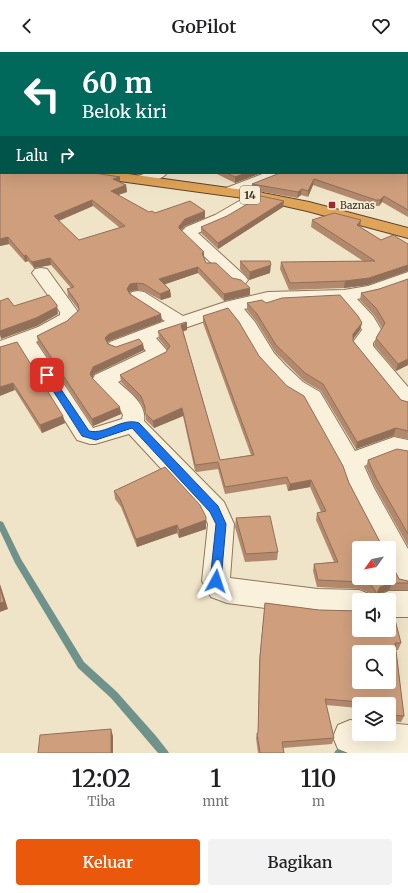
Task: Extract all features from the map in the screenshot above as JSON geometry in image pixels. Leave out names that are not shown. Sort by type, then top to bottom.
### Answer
[{"type":"highway","name":"14","points":[[99,174],[231,191],[258,196],[406,231]]},
{"type":"street","points":[[143,179],[157,174]]},
{"type":"street","points":[[231,191],[275,174]]},
{"type":"street","points":[[239,280],[188,233],[190,230],[208,224],[230,213],[258,196]]},
{"type":"street","points":[[0,348],[24,339],[69,317],[69,312],[41,273]]},
{"type":"street","points":[[116,346],[232,306],[268,298],[372,291],[408,277]]},
{"type":"street","points":[[344,294],[366,320],[372,331],[363,342],[363,347],[408,401]]},
{"type":"street","points":[[138,296],[181,323]]},
{"type":"street","points":[[232,306],[248,326],[267,357],[279,371],[295,387],[312,397],[355,472],[362,490],[408,576]]},
{"type":"street","points":[[132,424],[134,415],[130,407],[103,380],[159,354],[143,336]]},
{"type":"street","points":[[24,339],[86,434],[96,436],[132,424],[139,428],[215,509],[221,524],[216,581],[221,588],[318,602],[352,603]]},
{"type":"street","points":[[349,462],[394,446],[408,450]]},
{"type":"street","points":[[396,604],[408,604]]},
{"type":"street","points":[[350,736],[408,742]]},
{"type":"building","points":[[0,174],[100,174],[120,177],[113,179],[126,185],[111,191],[149,212],[152,211],[155,213],[190,201],[205,211],[185,219],[179,228],[204,252],[202,253],[206,263],[216,263],[232,278],[241,280],[250,288],[224,294],[198,267],[159,279],[170,290],[160,294],[144,284],[130,284],[127,289],[130,294],[161,314],[109,334],[105,338],[108,344],[116,347],[139,339],[143,344],[93,367],[90,374],[93,379],[120,407],[92,419],[37,336],[67,321],[79,310],[78,304],[67,289],[74,287],[50,258],[32,262],[26,255],[24,256],[8,237],[0,239]],"holes":[[[92,200],[125,226],[79,240],[54,216]]]},
{"type":"building","points":[[229,174],[243,174],[235,177]]},
{"type":"building","points":[[277,174],[408,174],[408,210],[384,196],[380,200],[376,200],[314,179],[308,191],[302,189],[298,192],[252,184]]},
{"type":"building","points":[[261,196],[284,201],[218,243],[201,227],[227,216]]},
{"type":"building","points":[[334,213],[361,220],[357,225],[381,240],[393,235],[408,244],[408,265],[369,278],[345,281],[290,283],[281,262],[375,261],[312,220]]},
{"type":"building","points":[[240,261],[270,261],[271,265],[250,272]]},
{"type":"building","points":[[408,279],[408,359],[398,364],[376,338],[385,323],[376,308],[361,293],[379,289]]},
{"type":"building","points":[[49,295],[57,307],[36,318],[0,331],[0,301],[8,298],[14,306]]},
{"type":"building","points":[[340,295],[362,323],[353,334],[353,341],[401,400],[408,402],[408,431],[396,428],[357,442],[323,384],[305,373],[276,345],[257,314],[247,303],[262,300],[266,303],[282,298]]},
{"type":"building","points":[[228,308],[239,322],[259,356],[287,386],[304,396],[343,466],[349,483],[379,541],[352,541],[352,582],[318,580],[314,564],[338,562],[317,513],[326,511],[311,480],[290,484],[287,477],[225,487],[218,462],[195,464],[182,408],[153,421],[145,413],[145,407],[141,396],[120,375],[166,352],[170,346],[158,331],[186,322],[187,323],[181,325],[220,460],[254,455],[203,316]]},
{"type":"building","points":[[17,342],[63,416],[40,425],[13,383],[0,387],[0,347]]},
{"type":"building","points":[[397,449],[408,451],[408,534],[377,480],[368,460]]},
{"type":"building","points":[[165,467],[200,505],[206,520],[179,530],[177,525],[136,539],[120,499],[114,491]]},
{"type":"building","points":[[270,516],[278,552],[246,554],[236,518]]},
{"type":"building","points":[[396,573],[399,579],[408,581],[408,583],[396,583]]},
{"type":"building","points":[[370,585],[386,585],[380,587],[377,593],[375,593],[372,586]]},
{"type":"building","points":[[0,587],[4,602],[0,603]]},
{"type":"building","points":[[265,603],[319,610],[352,611],[352,637],[396,637],[396,624],[401,643],[395,643],[395,645],[352,645],[352,689],[396,689],[396,651],[404,716],[396,715],[396,697],[352,697],[352,701],[325,699],[334,738],[282,742],[284,753],[260,753],[257,733],[260,656]]},
{"type":"building","points":[[111,729],[111,753],[38,753],[40,735]]},
{"type":"waterway","points":[[0,524],[18,561],[81,665],[114,695],[164,753]]},
{"type":"waterway","points":[[339,753],[345,751],[360,753]]},
{"type":"place","name":"Baznas","points":[[332,205]]},
{"type":"route","points":[[47,375],[86,434],[96,436],[132,424],[139,428],[215,509],[221,524],[216,581]]}]
